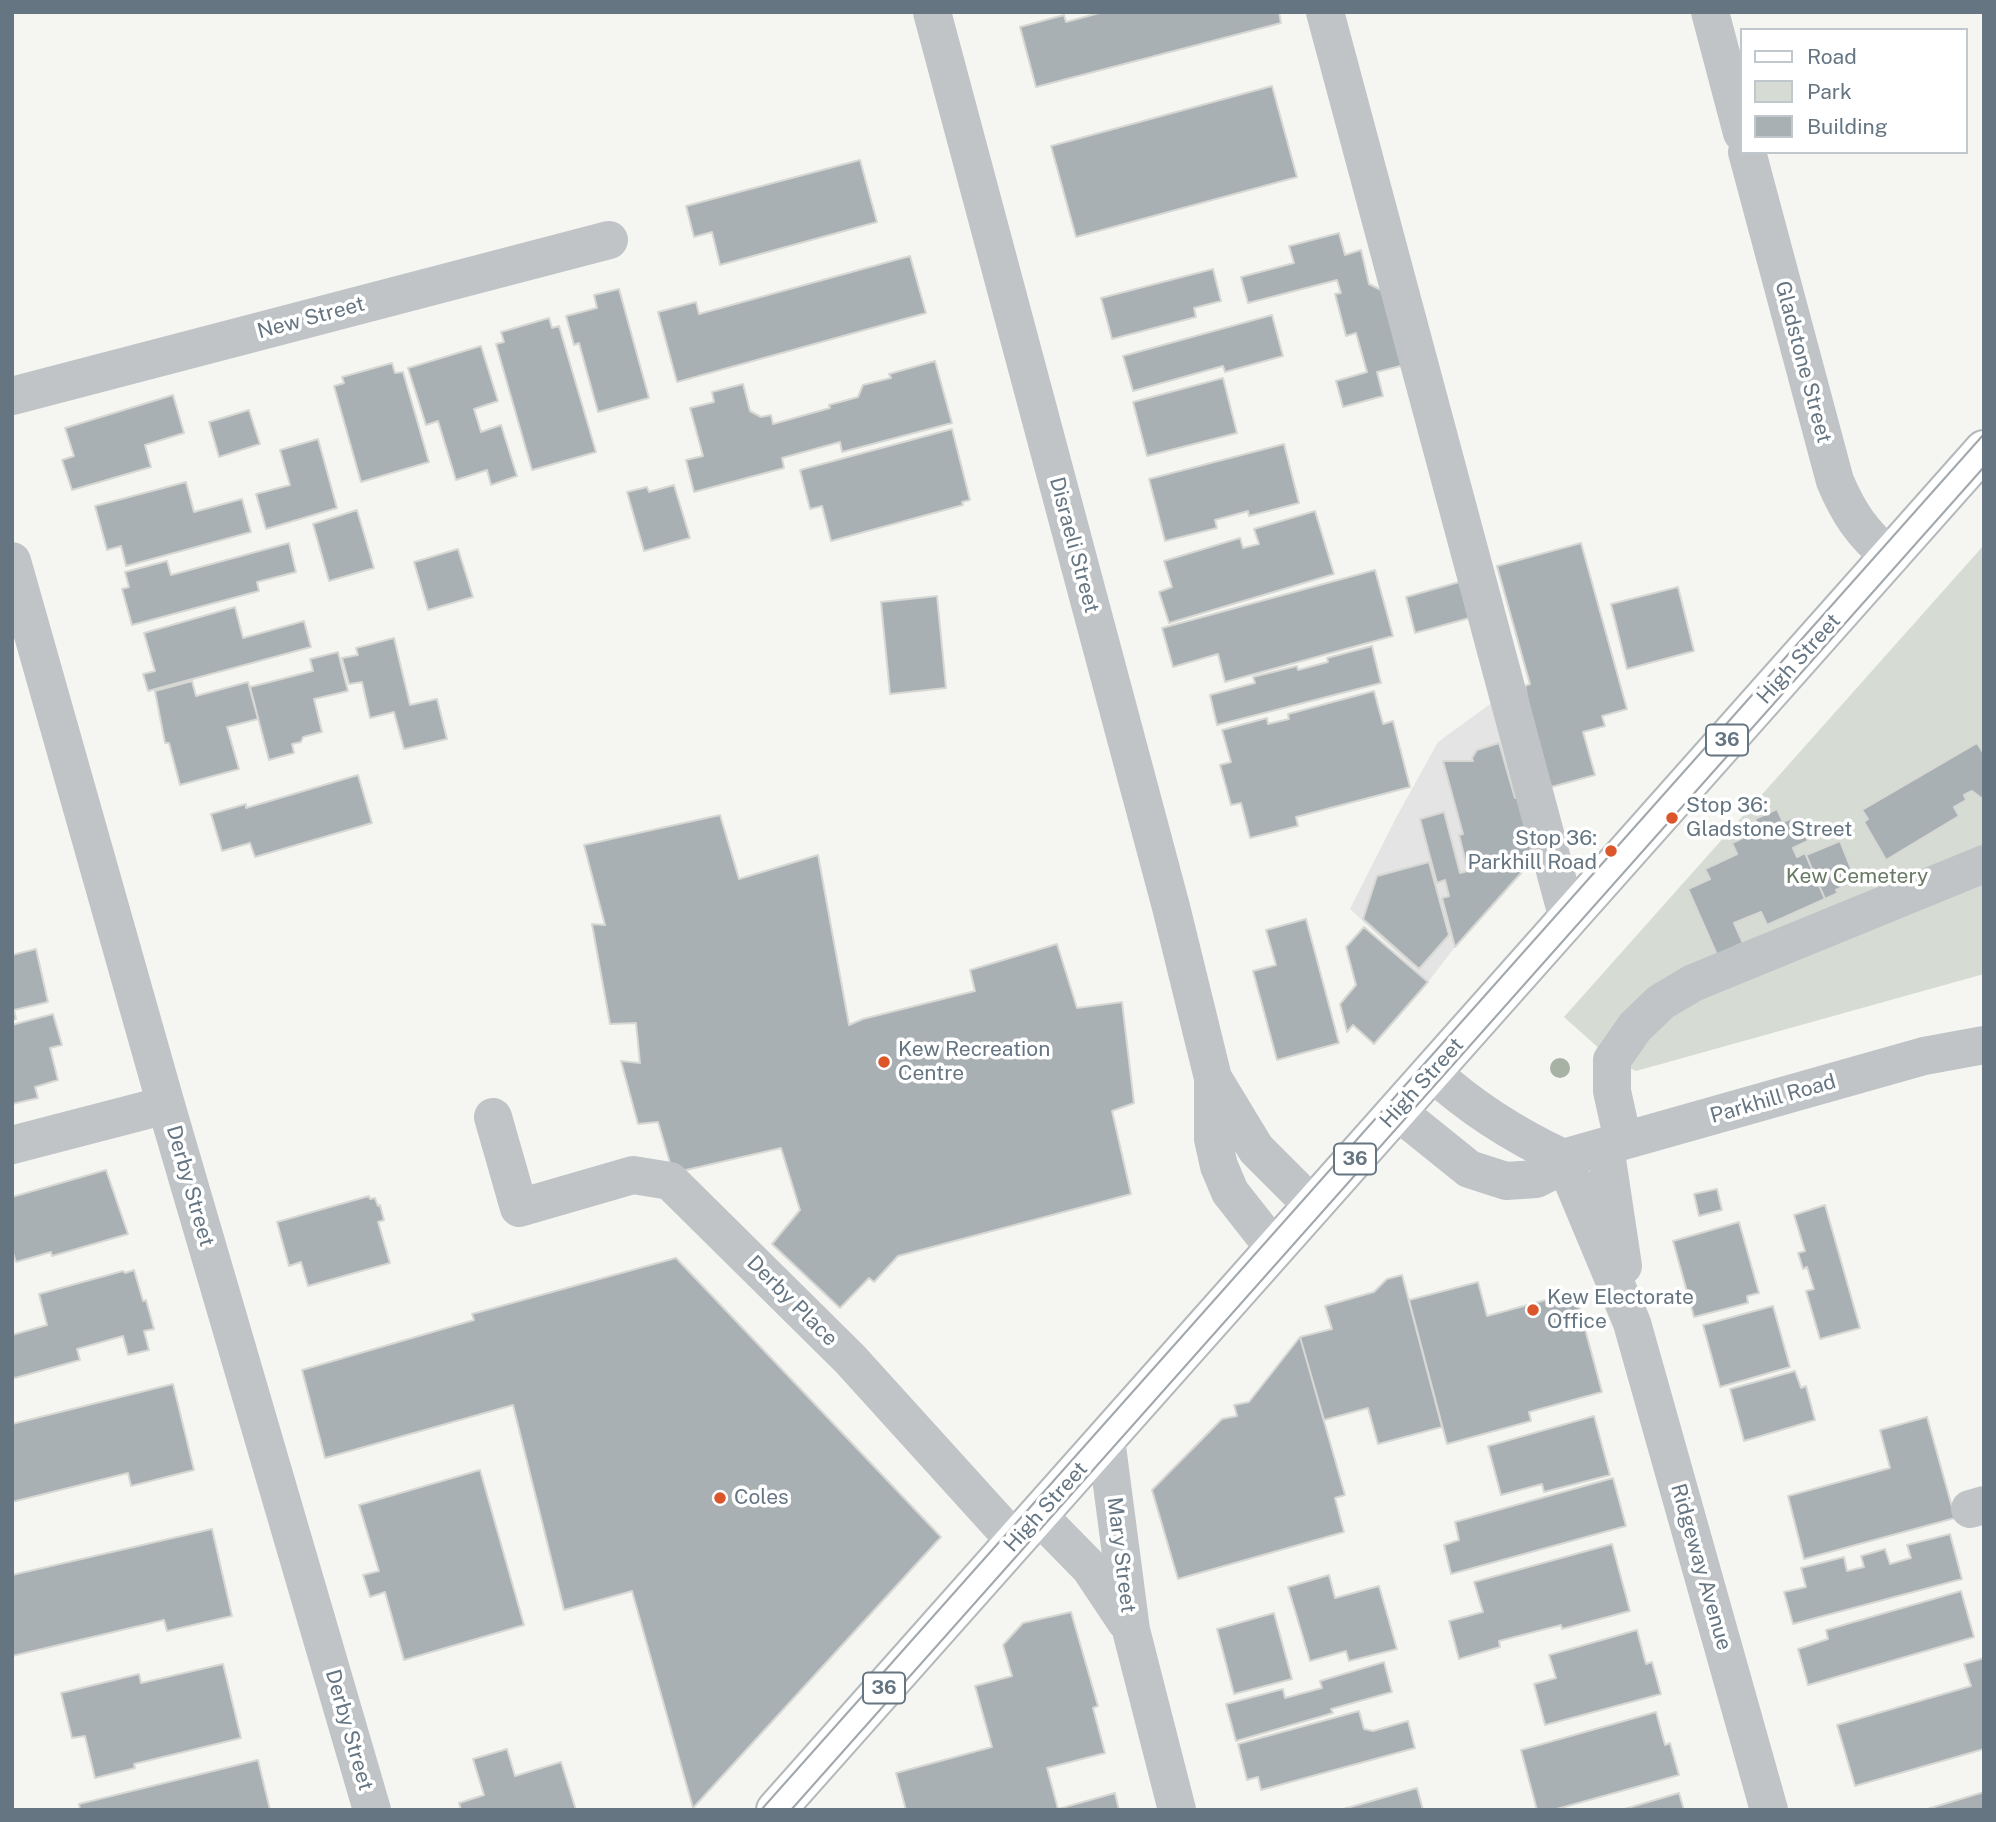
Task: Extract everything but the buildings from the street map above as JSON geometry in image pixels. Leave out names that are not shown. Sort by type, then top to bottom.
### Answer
[{"type":"main road","name":"High Street","points":[[776,1810],[1984,450]]},
{"type":"street","name":"Disraeli Street","points":[[932,12],[1167,893],[1213,1078],[1213,1139],[1219,1166],[1230,1192],[1275,1248]]},
{"type":"street","points":[[1325,12],[1559,885],[1565,923]]},
{"type":"street","points":[[1710,12],[1741,129]]},
{"type":"street","name":"Gladstone Street","points":[[1748,154],[1835,481],[1845,505],[1861,531],[1890,556]]},
{"type":"street","name":"New Street","points":[[12,396],[610,240]]},
{"type":"street","name":"Derby Street","points":[[12,561],[166,1105],[372,1810]]},
{"type":"street","name":"Ridgeway Avenue","points":[[1632,1323],[1614,1144],[1612,1060],[1635,1027],[1661,1002],[1693,983],[1984,864]]},
{"type":"street","name":"Parkhill Road","points":[[1397,1111],[1469,1169],[1506,1181],[1536,1179],[1552,1171],[1563,1158],[1924,1056],[1984,1045]]},
{"type":"street","points":[[1432,1072],[1461,1099],[1538,1146],[1563,1158]]},
{"type":"street","name":"Disraeli Street","points":[[1213,1078],[1256,1149],[1313,1206]]},
{"type":"street","points":[[12,1144],[166,1105]]},
{"type":"street","name":"Derby Place","points":[[493,1117],[519,1209],[633,1175],[670,1181],[1026,1528]]},
{"type":"street","name":"Ridgeway Avenue","points":[[1563,1158],[1632,1323],[1769,1810]]},
{"type":"street","name":"Mary Street","points":[[1106,1439],[1131,1630],[1177,1810]]},
{"type":"street","name":"Mary Street","points":[[1026,1528],[1090,1568],[1131,1630]]},
{"type":"shaded area","points":[[1515,686],[1538,854],[1455,947],[1428,982],[1350,909],[1438,742]]},
{"type":"green space","name":"Kew Cemetery","points":[[1984,545],[1984,974],[1636,1071],[1612,1060],[1564,1017]]},
{"type":"tram line","points":[[761,1810],[1984,434]]},
{"type":"tram line","points":[[791,1810],[1984,467]]},
{"type":"place","name":"Stop 36: Gladstone Street","points":[[1672,818]]},
{"type":"place","name":"Stop 36: Parkhill Road","points":[[1611,851]]},
{"type":"place","name":"Kew Recreation Centre","points":[[884,1062]]},
{"type":"place","name":"Kew Electorate Office","points":[[1533,1310]]},
{"type":"place","name":"Coles","points":[[720,1498]]}]
